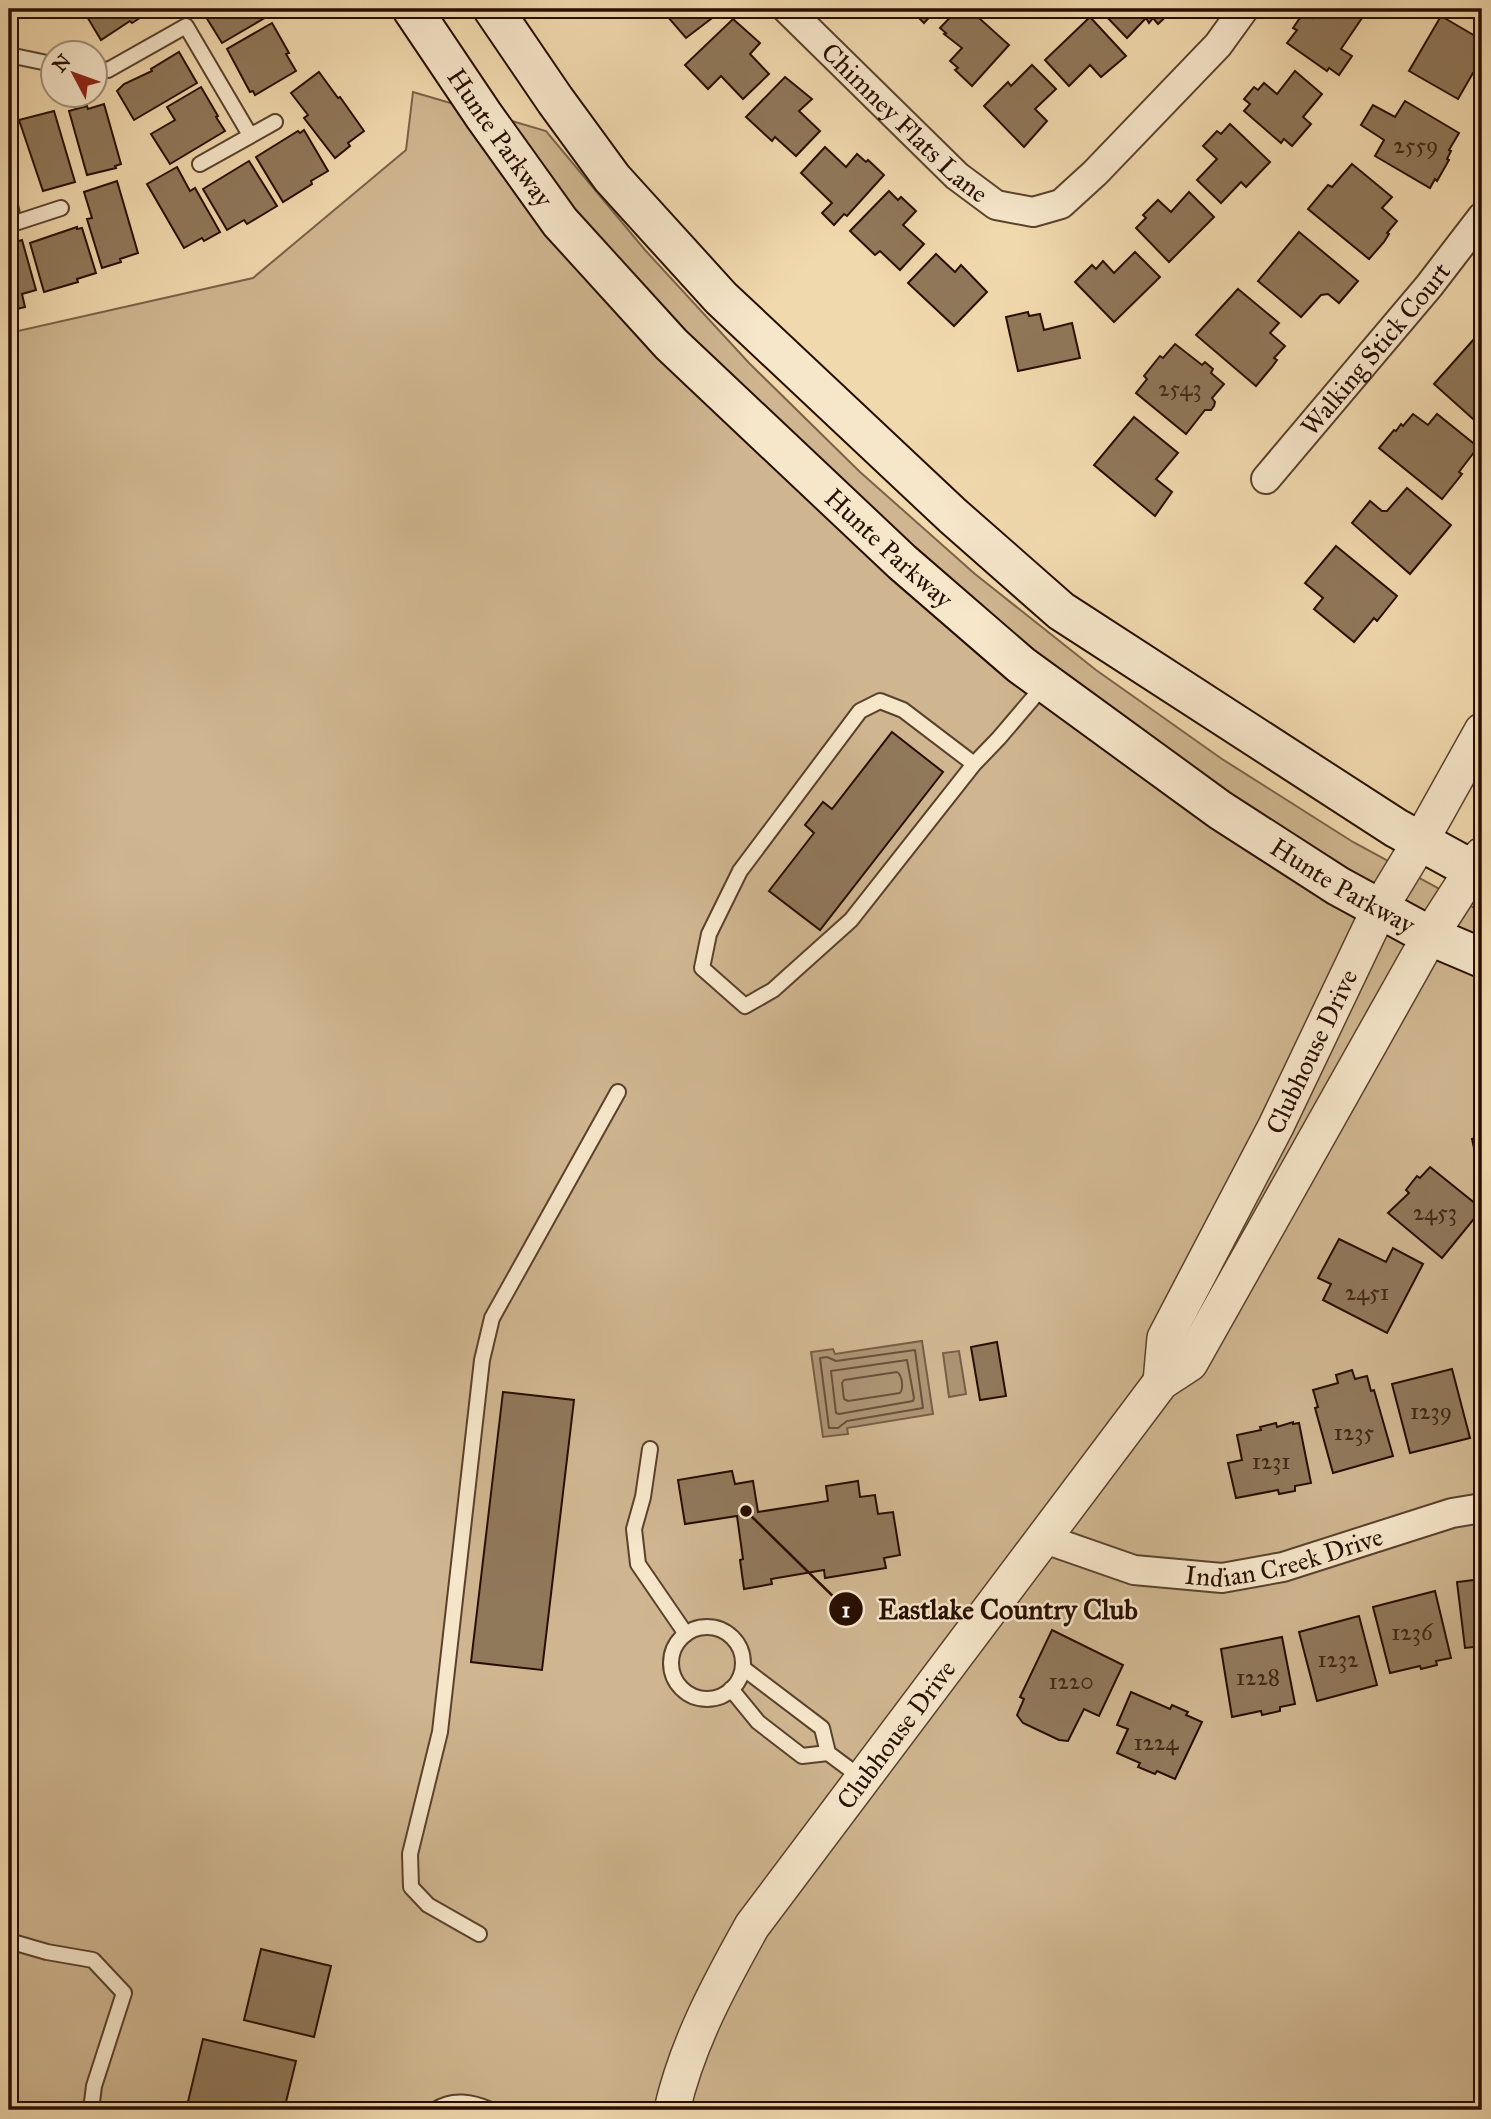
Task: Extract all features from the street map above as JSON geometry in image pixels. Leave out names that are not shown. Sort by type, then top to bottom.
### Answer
[{"type":"main road","name":"Hunte Parkway","points":[[412,9],[560,222],[671,344],[902,562],[1021,665],[1220,810],[1338,886],[1430,936],[1482,958]]},
{"type":"main road","points":[[494,9],[612,178],[721,298],[953,516],[1061,611],[1420,842],[1479,866]]},
{"type":"street","name":"Chimney Flats Lane","points":[[787,9],[957,176],[996,205],[1033,212],[1061,204],[1094,173],[1219,45],[1244,9]]},
{"type":"street","name":"Walking Stick Court","points":[[1266,478],[1429,286],[1482,216]]},
{"type":"street","name":"Clubhouse Drive","points":[[1161,1382],[1165,1338],[1276,1126],[1380,908],[1482,731]]},
{"type":"street","name":"Clubhouse Drive","points":[[672,2110],[678,2083],[712,1997],[752,1926],[1161,1382],[1190,1363],[1430,936],[1479,866]]},
{"type":"street","name":"Indian Creek Drive","points":[[1045,1539],[1134,1570],[1223,1578],[1283,1567],[1452,1513],[1482,1508]]},
{"type":"lane","points":[[108,70],[186,26],[250,135]]},
{"type":"lane","points":[[9,55],[38,61]]},
{"type":"lane","points":[[200,164],[275,122]]},
{"type":"lane","points":[[9,201],[11,224],[61,208]]},
{"type":"lane","points":[[974,764],[904,710],[880,701],[860,711],[740,871],[709,934],[702,968],[745,1006],[773,990],[851,920],[974,764],[1045,683]]},
{"type":"lane","points":[[479,1934],[428,1905],[411,1887],[410,1854],[440,1732],[482,1360],[492,1318],[618,1092]]},
{"type":"lane","points":[[650,1449],[643,1497],[634,1529],[638,1564],[686,1634]]},
{"type":"lane","points":[[707,1627],[718,1628],[729,1634],[737,1643],[743,1668],[731,1689],[708,1699],[685,1691],[678,1683],[671,1662],[673,1651],[686,1634],[707,1627]]},
{"type":"lane","points":[[743,1668],[822,1728],[828,1753],[863,1779]]},
{"type":"lane","points":[[731,1689],[758,1722],[802,1756],[828,1753]]},
{"type":"lane","points":[[9,1941],[47,1952],[93,1960],[124,1993],[94,2086],[91,2110]]},
{"type":"lane","points":[[435,2110],[457,2102],[475,2103],[491,2110]]},
{"type":"shaded area","points":[[413,92],[546,131],[645,250],[749,363],[860,472],[975,574],[1096,670],[1222,759],[1353,842],[1482,912],[1482,2110],[9,2110],[9,333],[253,278],[406,150]]},
{"type":"water","points":[[922,1341],[933,1414],[847,1428],[848,1434],[823,1437],[811,1352],[833,1349],[835,1354]]},
{"type":"water","points":[[959,1351],[966,1394],[949,1397],[943,1353]]},
{"type":"building","points":[[151,9],[104,38],[100,38],[83,10]]},
{"type":"building","points":[[201,9],[263,9],[268,16],[222,43]]},
{"type":"building","points":[[661,9],[724,9],[686,38]]},
{"type":"building","points":[[910,9],[937,9],[924,23]]},
{"type":"building","points":[[958,9],[969,9],[1009,45],[972,86],[955,70],[958,68],[950,61],[962,48],[940,28]]},
{"type":"building","points":[[1105,9],[1174,9],[1158,24],[1153,18],[1149,23],[1146,18],[1127,38],[1102,12]]},
{"type":"building","points":[[1319,9],[1349,9],[1362,18],[1341,49],[1352,56],[1339,75],[1329,68],[1327,71],[1287,43],[1297,30],[1293,28],[1304,12],[1313,18]]},
{"type":"building","points":[[1466,9],[1482,9],[1482,18]]},
{"type":"building","points":[[1441,16],[1482,40],[1482,73],[1473,73],[1458,99],[1409,71]]},
{"type":"building","points":[[1090,17],[1126,56],[1101,77],[1090,65],[1069,86],[1045,60]]},
{"type":"building","points":[[733,19],[760,43],[750,54],[769,74],[743,99],[721,76],[708,89],[685,65]]},
{"type":"building","points":[[272,23],[296,71],[255,95],[253,91],[250,92],[227,49]]},
{"type":"building","points":[[179,52],[197,83],[134,120],[117,91],[124,84],[152,71],[151,69]]},
{"type":"building","points":[[1032,65],[1056,89],[1035,109],[1047,121],[1024,147],[984,106],[1008,82],[1011,86]]},
{"type":"building","points":[[1295,71],[1322,94],[1303,117],[1311,124],[1292,146],[1284,139],[1281,143],[1244,111],[1250,104],[1244,99],[1254,87],[1258,90],[1264,83],[1277,94]]},
{"type":"building","points":[[319,72],[364,131],[348,143],[350,146],[335,158],[304,118],[308,115],[291,93]]},
{"type":"building","points":[[785,77],[812,99],[799,111],[820,131],[796,156],[775,137],[772,141],[746,117]]},
{"type":"building","points":[[201,87],[225,131],[170,164],[151,134],[175,120],[167,107]]},
{"type":"building","points":[[1405,101],[1459,133],[1449,150],[1449,160],[1430,188],[1375,156],[1384,140],[1361,125],[1373,105],[1395,117]]},
{"type":"building","points":[[105,108],[121,164],[115,166],[116,168],[87,175],[69,111]]},
{"type":"building","points":[[54,111],[75,182],[43,191],[19,120]]},
{"type":"building","points":[[1230,124],[1270,162],[1246,187],[1241,182],[1221,203],[1197,180],[1217,159],[1203,146],[1217,131],[1221,134]]},
{"type":"building","points":[[304,130],[328,171],[283,202],[256,157]]},
{"type":"building","points":[[825,147],[846,167],[857,154],[884,175],[847,216],[844,214],[834,225],[822,213],[832,203],[801,173]]},
{"type":"building","points":[[249,161],[277,206],[247,224],[244,220],[227,230],[203,189]]},
{"type":"building","points":[[1352,164],[1392,197],[1382,208],[1397,221],[1369,259],[1308,209],[1328,185],[1332,187]]},
{"type":"building","points":[[177,167],[190,191],[195,188],[220,232],[184,248],[147,184]]},
{"type":"building","points":[[117,181],[138,253],[102,268],[87,219],[92,218],[84,192]]},
{"type":"building","points":[[889,191],[898,200],[901,197],[916,211],[903,225],[924,244],[900,270],[880,251],[875,255],[850,231]]},
{"type":"building","points":[[1189,192],[1214,217],[1169,262],[1136,228],[1146,218],[1143,215],[1158,200],[1171,212]]},
{"type":"building","points":[[77,227],[82,228],[96,273],[77,279],[78,282],[44,292],[30,243]]},
{"type":"building","points":[[1299,232],[1358,281],[1339,303],[1328,294],[1321,295],[1301,317],[1258,281]]},
{"type":"building","points":[[22,240],[36,290],[22,294],[25,307],[9,311],[9,244]]},
{"type":"building","points":[[1135,252],[1160,277],[1114,322],[1075,282],[1092,265],[1096,269],[1103,261],[1114,273]]},
{"type":"building","points":[[936,254],[955,272],[961,265],[987,292],[954,326],[908,283]]},
{"type":"building","points":[[1238,289],[1279,323],[1270,333],[1285,346],[1256,386],[1196,335]]},
{"type":"building","points":[[1028,312],[1029,316],[1040,314],[1044,330],[1072,323],[1080,358],[1018,371],[1006,317]]},
{"type":"building","points":[[1475,338],[1482,344],[1482,427],[1434,384]]},
{"type":"building","points":[[1175,344],[1202,365],[1205,362],[1213,369],[1211,373],[1224,384],[1212,398],[1215,402],[1211,410],[1205,410],[1186,434],[1136,393],[1147,379],[1144,376],[1160,356],[1163,358]]},
{"type":"building","points":[[1413,414],[1428,425],[1437,414],[1478,447],[1459,472],[1462,474],[1442,499],[1379,448],[1394,430],[1401,424],[1403,426]]},
{"type":"building","points":[[1134,417],[1178,453],[1156,479],[1172,492],[1155,516],[1094,465]]},
{"type":"building","points":[[1407,488],[1451,525],[1410,574],[1352,523],[1370,501],[1382,511],[1387,511]]},
{"type":"building","points":[[1336,546],[1397,596],[1377,621],[1374,618],[1354,642],[1314,609],[1323,598],[1305,583]]},
{"type":"building","points":[[892,732],[943,772],[820,930],[769,891],[814,833],[805,825],[823,802],[832,809]]},
{"type":"building","points":[[1482,1136],[1482,1184],[1472,1139]]},
{"type":"building","points":[[1430,1167],[1482,1209],[1442,1258],[1388,1213],[1409,1193],[1406,1190],[1417,1176],[1420,1178]]},
{"type":"building","points":[[1339,1239],[1386,1262],[1393,1248],[1423,1264],[1387,1333],[1323,1300],[1331,1284],[1318,1278]]},
{"type":"building","points":[[997,1342],[1006,1396],[980,1400],[971,1347]]},
{"type":"building","points":[[1452,1369],[1470,1438],[1410,1453],[1392,1384]]},
{"type":"building","points":[[1352,1370],[1355,1379],[1367,1376],[1371,1391],[1374,1390],[1393,1456],[1333,1473],[1315,1408],[1318,1407],[1313,1390],[1338,1383],[1336,1375]]},
{"type":"building","points":[[503,1392],[574,1400],[542,1670],[471,1662]]},
{"type":"building","points":[[1276,1423],[1277,1427],[1299,1423],[1311,1483],[1295,1486],[1295,1491],[1279,1494],[1278,1490],[1236,1498],[1228,1463],[1242,1460],[1237,1435],[1261,1430],[1260,1427]]},
{"type":"building","points":[[732,1471],[735,1484],[753,1481],[758,1512],[828,1501],[826,1486],[858,1481],[860,1497],[875,1495],[878,1514],[893,1512],[900,1555],[884,1558],[886,1568],[825,1578],[824,1570],[771,1579],[772,1584],[744,1589],[737,1516],[685,1524],[678,1480]]},
{"type":"building","points":[[1482,1579],[1482,1646],[1465,1648],[1457,1582]]},
{"type":"building","points":[[1435,1591],[1451,1658],[1436,1661],[1437,1665],[1421,1669],[1420,1666],[1390,1673],[1373,1607]]},
{"type":"building","points":[[1359,1616],[1377,1685],[1317,1701],[1299,1632]]},
{"type":"building","points":[[1052,1630],[1123,1665],[1099,1716],[1084,1709],[1068,1741],[1059,1740],[1023,1723],[1017,1715],[1024,1699],[1020,1697]]},
{"type":"building","points":[[1282,1637],[1295,1704],[1262,1715],[1261,1711],[1232,1717],[1221,1649]]},
{"type":"building","points":[[1131,1692],[1170,1709],[1172,1705],[1202,1722],[1175,1779],[1138,1767],[1140,1763],[1117,1753],[1128,1729],[1117,1725]]},
{"type":"building","points":[[261,1949],[331,1966],[314,2037],[244,2020]]},
{"type":"building","points":[[203,2039],[296,2061],[284,2110],[186,2110]]},
{"type":"place","name":"Eastlake Country Club","points":[[746,1511]]}]
